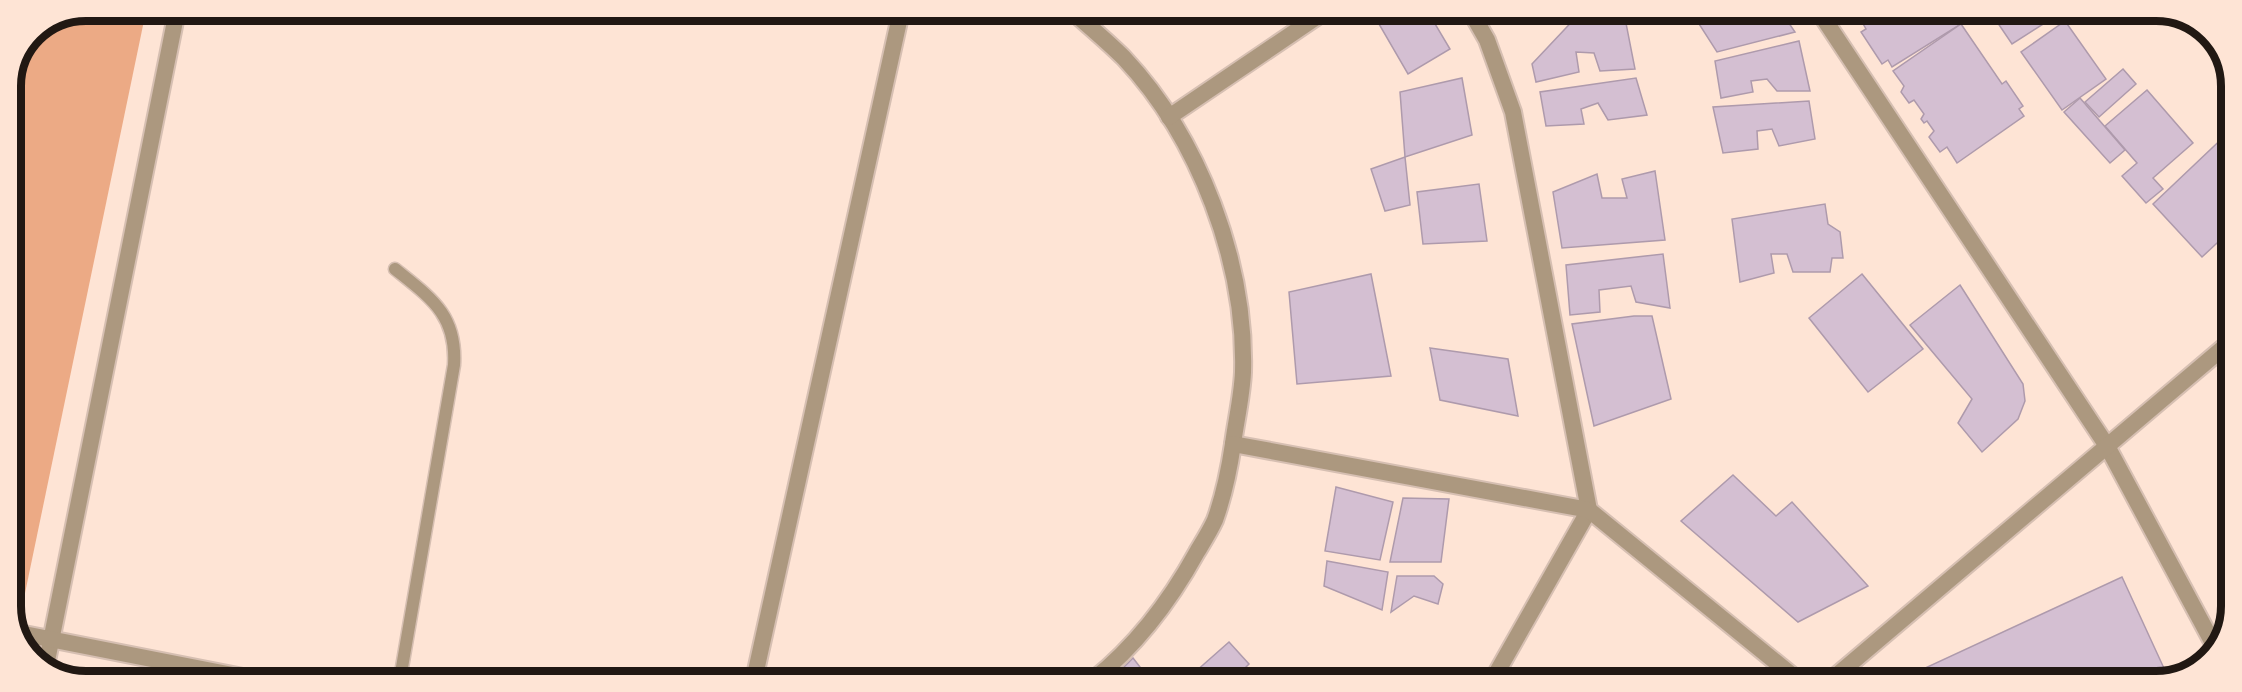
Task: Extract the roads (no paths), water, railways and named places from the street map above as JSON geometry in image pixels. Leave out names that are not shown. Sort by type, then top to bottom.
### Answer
[{"type":"street","points":[[48,659],[175,21]]},
{"type":"street","points":[[756,671],[899,21]]},
{"type":"street","points":[[1083,21],[1124,59],[1169,117],[1203,177],[1227,244],[1241,313],[1243,373],[1228,477],[1214,522],[1181,580],[1149,626],[1104,671]]},
{"type":"street","points":[[1169,117],[1311,21]]},
{"type":"street","points":[[1476,21],[1487,40],[1513,112],[1589,510],[1498,671]]},
{"type":"street","points":[[1825,21],[2108,446],[2211,640]]},
{"type":"street","points":[[1842,671],[2221,350]]},
{"type":"street","points":[[1233,444],[1589,510],[1787,671]]},
{"type":"street","points":[[28,635],[212,671]]},
{"type":"lane","points":[[395,270],[435,302],[448,323],[455,348],[401,671]]}]
